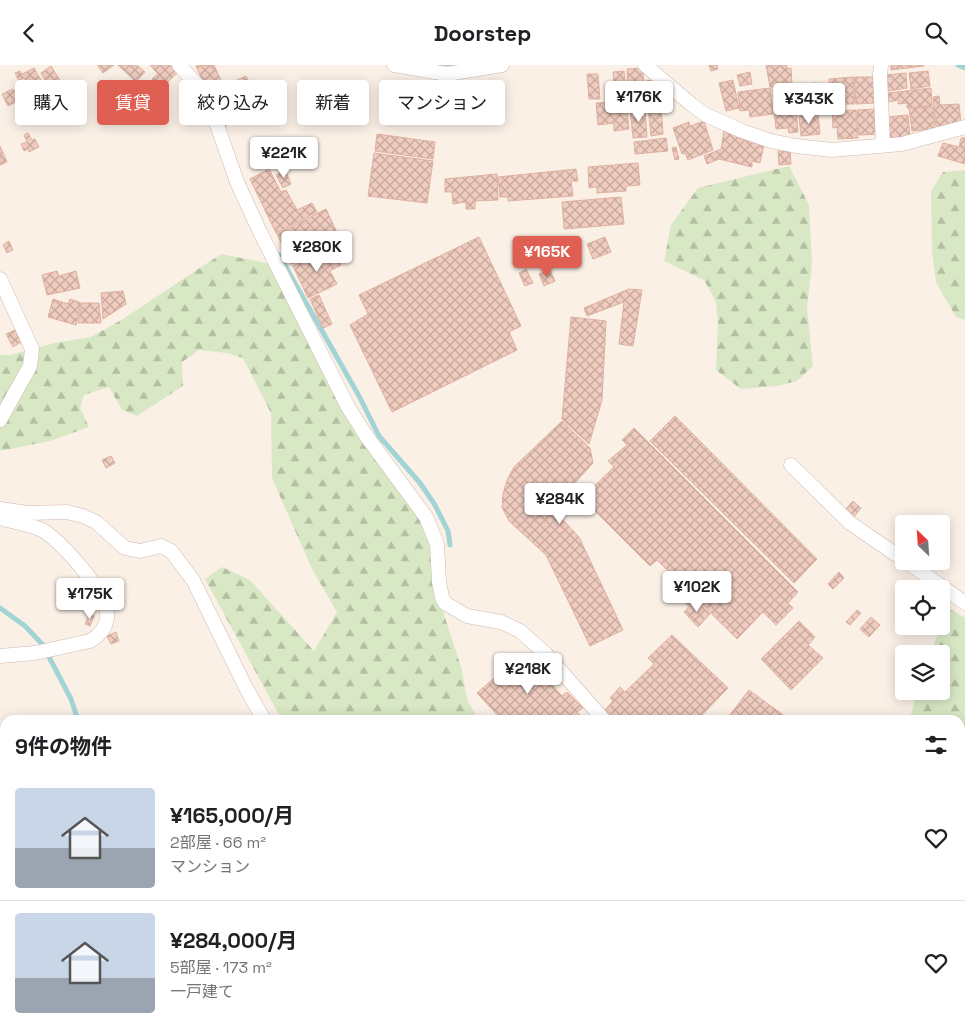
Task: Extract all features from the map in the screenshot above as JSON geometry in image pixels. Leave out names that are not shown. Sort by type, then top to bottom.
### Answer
[{"type":"street","points":[[180,65],[205,93],[210,102],[237,182],[260,233],[348,407],[367,437],[426,517],[437,544],[439,582],[445,603],[466,616],[501,622],[520,631],[546,653],[600,715]]},
{"type":"street","points":[[394,65],[447,74],[502,65]]},
{"type":"street","points":[[645,65],[699,110],[742,131],[771,141],[796,146],[832,150],[902,144],[965,127]]},
{"type":"street","points":[[881,65],[883,145]]},
{"type":"street","points":[[0,279],[32,349],[30,366],[0,420]]},
{"type":"street","points":[[790,465],[850,523],[895,554]]},
{"type":"street","points":[[0,509],[28,513],[67,512],[96,522],[125,548],[140,551],[161,546],[171,551],[193,580],[261,715]]},
{"type":"street","points":[[0,518],[43,530],[60,544],[95,587],[107,612],[106,625],[97,637],[90,641],[35,653],[0,656]]},
{"type":"street","points":[[918,570],[965,603]]},
{"type":"green space","points":[[789,166],[809,205],[812,263],[807,309],[813,366],[797,381],[777,386],[741,389],[716,370],[718,323],[716,302],[704,280],[664,261],[671,225],[698,188]]},
{"type":"green space","points":[[965,170],[965,320],[956,317],[936,282],[932,252],[931,191],[943,172]]},
{"type":"green space","points":[[221,254],[271,264],[430,535],[437,593],[462,670],[467,700],[476,715],[279,715],[205,579],[222,567],[250,580],[314,651],[337,612],[312,569],[272,478],[271,413],[243,358],[227,353],[199,350],[182,362],[183,386],[137,416],[122,410],[109,387],[84,395],[80,408],[89,427],[50,441],[0,451],[0,355],[10,355],[55,343],[91,337],[123,319]]},
{"type":"green space","points":[[950,609],[965,618],[965,715],[911,715],[915,700],[950,700],[950,645],[933,645],[938,635],[950,635]]},
{"type":"building","points":[[114,65],[103,73],[98,66]]},
{"type":"building","points":[[118,65],[137,65],[145,72],[138,80],[134,80]]},
{"type":"building","points":[[150,65],[170,65],[177,73],[169,81],[152,79],[158,74]]},
{"type":"building","points":[[214,65],[221,80],[202,80],[196,66]]},
{"type":"building","points":[[709,65],[717,65],[718,69],[711,71]]},
{"type":"building","points":[[766,65],[787,65],[787,69],[791,68],[792,84],[770,87]]},
{"type":"building","points":[[891,65],[924,65],[924,66],[891,70]]},
{"type":"building","points":[[51,66],[60,80],[45,80],[41,73]]},
{"type":"building","points":[[34,68],[41,80],[25,80],[24,78],[18,80],[15,73],[20,71],[22,74]]},
{"type":"building","points":[[643,68],[644,95],[638,96],[638,100],[632,101],[631,96],[628,96],[627,69]]},
{"type":"building","points":[[624,71],[627,100],[616,100],[613,72]]},
{"type":"building","points":[[928,71],[930,86],[911,89],[909,73]]},
{"type":"building","points":[[750,72],[752,84],[740,86],[737,75]]},
{"type":"building","points":[[906,73],[907,88],[888,91],[886,75]]},
{"type":"building","points":[[587,74],[598,74],[600,99],[589,99]]},
{"type":"building","points":[[246,76],[248,80],[237,80]]},
{"type":"building","points":[[853,77],[855,104],[841,104],[840,99],[831,100],[829,79]]},
{"type":"building","points":[[854,77],[873,77],[874,103],[856,104]]},
{"type":"building","points":[[659,79],[660,93],[665,92],[667,103],[649,105],[646,81]]},
{"type":"building","points":[[733,80],[739,108],[726,111],[719,83]]},
{"type":"building","points":[[816,83],[818,107],[798,108],[796,85]]},
{"type":"building","points":[[770,88],[773,114],[750,117],[749,110],[740,111],[738,92]]},
{"type":"building","points":[[931,88],[932,106],[907,108],[907,103],[898,104],[899,100],[888,102],[888,93]]},
{"type":"building","points":[[13,89],[15,102],[8,106],[2,94]]},
{"type":"building","points":[[939,96],[940,105],[959,104],[961,123],[936,126],[933,97]]},
{"type":"building","points":[[626,101],[629,129],[614,131],[614,123],[598,125],[596,103]]},
{"type":"building","points":[[661,106],[663,134],[651,136],[648,107]]},
{"type":"building","points":[[933,107],[935,129],[912,131],[909,108]]},
{"type":"building","points":[[796,108],[798,132],[789,133],[788,128],[776,129],[774,110]]},
{"type":"building","points":[[645,109],[647,137],[633,138],[630,110]]},
{"type":"building","points":[[876,109],[878,134],[859,135],[857,110]]},
{"type":"building","points":[[856,110],[858,138],[838,139],[837,127],[833,128],[832,111]]},
{"type":"building","points":[[818,114],[820,134],[801,136],[799,116]]},
{"type":"building","points":[[908,115],[910,136],[889,138],[886,117]]},
{"type":"building","points":[[704,121],[713,150],[688,160],[685,153],[682,154],[673,128],[689,122],[690,126]]},
{"type":"building","points":[[724,130],[740,135],[740,139],[764,145],[760,163],[752,161],[752,167],[719,159],[707,164],[704,156],[721,149]]},
{"type":"building","points":[[28,133],[32,140],[35,139],[39,147],[29,152],[28,149],[24,151],[21,144],[27,142],[24,135]]},
{"type":"building","points":[[377,134],[435,142],[433,159],[375,151]]},
{"type":"building","points":[[666,138],[668,151],[635,154],[634,142]]},
{"type":"building","points":[[961,138],[965,138],[965,164],[938,156],[943,143],[959,147]]},
{"type":"building","points":[[0,146],[7,162],[0,165]]},
{"type":"building","points":[[676,147],[679,159],[675,160],[672,148]]},
{"type":"building","points":[[778,151],[790,151],[791,164],[779,165]]},
{"type":"building","points":[[374,153],[433,161],[427,203],[368,196]]},
{"type":"building","points":[[638,163],[640,185],[626,186],[626,191],[597,193],[597,187],[589,188],[588,167]]},
{"type":"building","points":[[269,169],[281,192],[286,190],[297,210],[312,203],[317,212],[276,233],[250,179]]},
{"type":"building","points":[[576,169],[578,181],[571,181],[573,196],[508,201],[508,197],[500,197],[498,177]]},
{"type":"building","points":[[285,170],[291,184],[283,188],[276,175]]},
{"type":"building","points":[[497,174],[498,200],[475,201],[475,209],[466,209],[466,202],[453,204],[452,192],[445,192],[445,179]]},
{"type":"building","points":[[621,197],[624,224],[564,229],[562,202]]},
{"type":"building","points":[[326,209],[341,241],[292,264],[277,234]]},
{"type":"building","points":[[479,237],[521,326],[509,332],[517,350],[392,412],[350,325],[368,314],[359,295]]},
{"type":"building","points":[[605,237],[611,252],[593,259],[587,244]]},
{"type":"building","points":[[9,241],[13,250],[7,253],[3,245]]},
{"type":"building","points":[[333,250],[341,265],[330,271],[337,284],[308,298],[293,266],[323,251],[324,255]]},
{"type":"building","points":[[526,269],[533,283],[525,286],[519,273]]},
{"type":"building","points":[[550,270],[555,281],[544,286],[539,274]]},
{"type":"building","points":[[57,271],[59,276],[76,271],[80,288],[47,295],[42,275]]},
{"type":"building","points":[[629,289],[642,290],[633,346],[619,344],[624,302],[587,316],[584,308]]},
{"type":"building","points":[[123,291],[126,304],[103,319],[101,293]]},
{"type":"building","points":[[319,295],[332,324],[323,328],[310,299]]},
{"type":"building","points":[[53,299],[68,304],[70,299],[81,303],[76,325],[48,317]]},
{"type":"building","points":[[82,303],[99,303],[101,323],[78,323]]},
{"type":"building","points":[[571,317],[606,321],[602,400],[589,444],[562,419]]},
{"type":"building","points":[[15,330],[21,342],[13,347],[6,334]]},
{"type":"building","points":[[675,416],[817,559],[794,583],[650,441]]},
{"type":"building","points":[[562,421],[590,448],[593,463],[552,508],[579,537],[623,630],[590,646],[546,555],[509,521],[502,507],[507,480],[514,467]]},
{"type":"building","points":[[634,428],[798,592],[788,603],[793,608],[776,625],[763,612],[737,639],[657,560],[650,566],[582,498],[614,467],[608,461],[627,445],[622,440]]},
{"type":"building","points":[[111,456],[115,463],[106,468],[102,460]]},
{"type":"building","points":[[853,501],[861,508],[853,518],[845,510]]},
{"type":"building","points":[[839,572],[844,578],[833,589],[828,584]]},
{"type":"building","points":[[682,586],[694,599],[688,606],[675,593]]},
{"type":"building","points":[[695,600],[710,614],[698,627],[684,612]]},
{"type":"building","points":[[857,610],[861,613],[850,625],[846,622]]},
{"type":"building","points":[[90,614],[94,616],[90,626],[85,624]]},
{"type":"building","points":[[871,617],[880,625],[869,637],[860,629]]},
{"type":"building","points":[[799,621],[815,637],[808,645],[823,658],[791,690],[761,659]]},
{"type":"building","points":[[116,632],[119,641],[111,644],[107,636]]},
{"type":"building","points":[[672,635],[728,688],[702,715],[610,715],[605,710],[613,701],[610,698],[620,687],[625,692],[654,664],[648,658]]},
{"type":"building","points":[[523,653],[562,696],[567,692],[583,708],[577,712],[580,715],[497,715],[477,693]]},
{"type":"building","points":[[749,690],[783,715],[730,715]]},
{"type":"waterway","points":[[440,65],[457,66]]},
{"type":"waterway","points":[[958,65],[965,68]]},
{"type":"waterway","points":[[279,255],[359,396],[379,436],[420,483],[435,505],[448,531],[450,545]]},
{"type":"waterway","points":[[0,608],[25,626],[43,645]]},
{"type":"waterway","points":[[48,655],[71,699],[76,715]]}]
